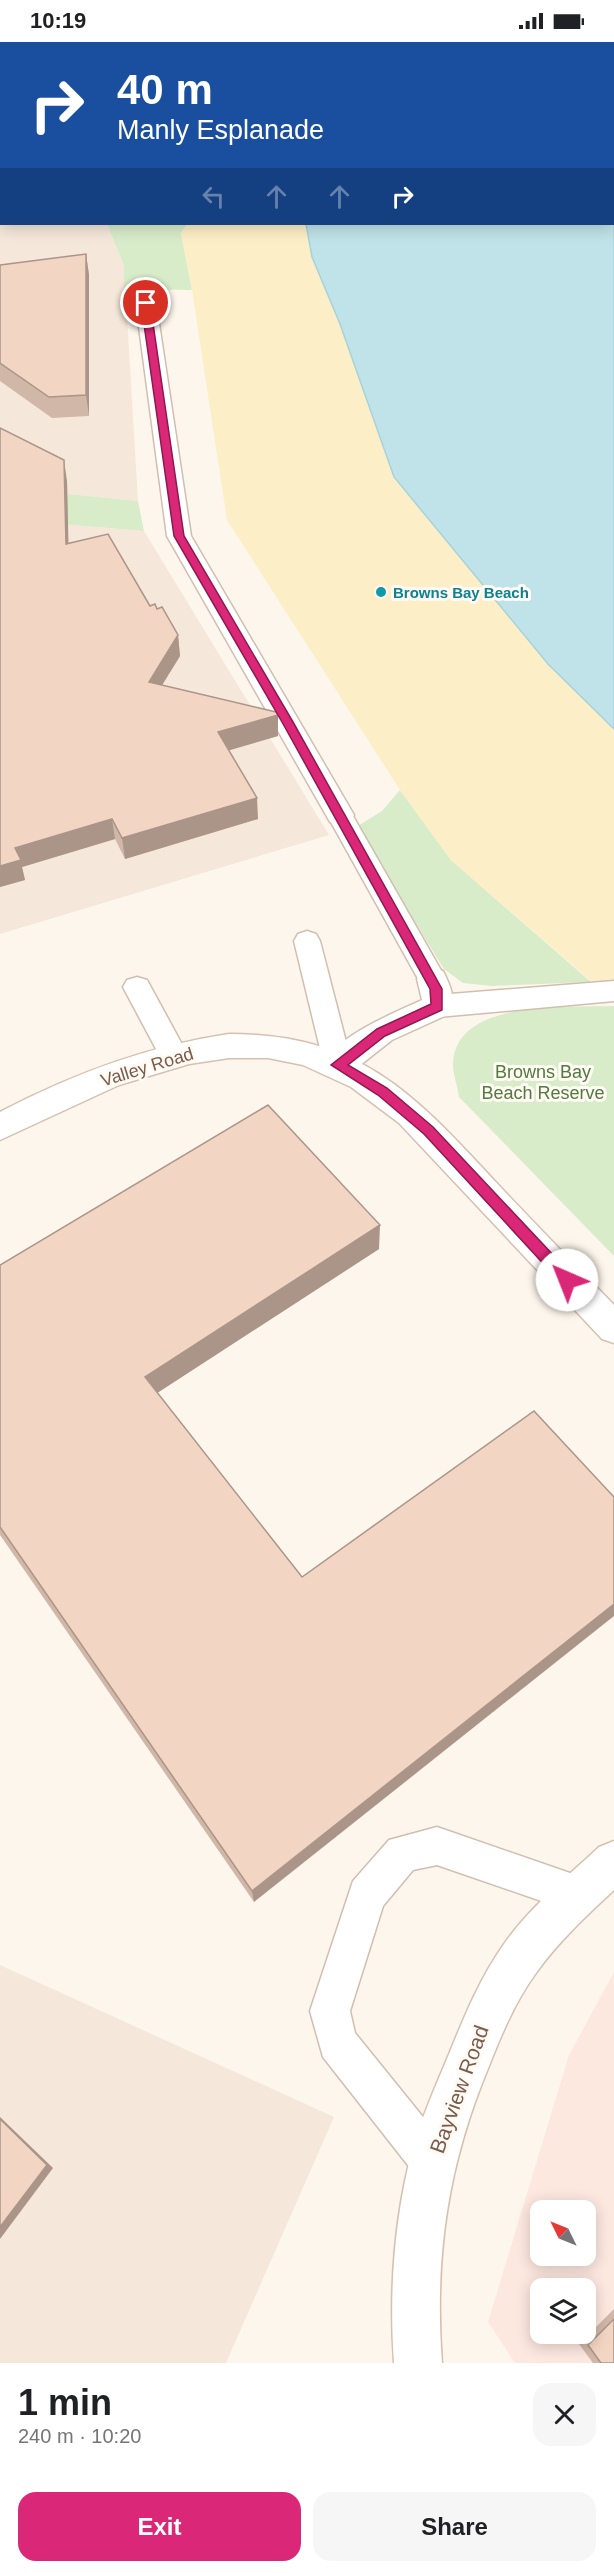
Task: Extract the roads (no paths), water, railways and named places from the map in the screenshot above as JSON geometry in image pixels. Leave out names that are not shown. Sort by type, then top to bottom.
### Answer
[{"type":"street","points":[[144,290],[179,536],[340,815]]},
{"type":"street","points":[[338,1065],[435,993]]},
{"type":"street","name":"Valley Road","points":[[0,1127],[52,1100],[88,1085],[174,1056],[226,1048],[273,1048],[308,1053],[338,1065],[383,1091],[429,1131],[614,1328]]},
{"type":"street","name":"Bayview Road","points":[[418,2363],[418,2283],[433,2163],[450,2107],[486,2016],[509,1974],[538,1935],[614,1862]]},
{"type":"lane","points":[[340,815],[435,993],[614,991]]},
{"type":"lane","points":[[307,941],[338,1065]]},
{"type":"lane","points":[[137,987],[174,1056]]},
{"type":"lane","points":[[433,2163],[337,2043],[330,2011],[367,1895],[402,1852],[437,1846],[579,1894]]},
{"type":"water","points":[[306,225],[614,225],[614,729],[548,664],[394,477],[340,324],[312,257]]},
{"type":"place","name":"Browns Bay Beach","points":[[381,592]]},
{"type":"park label","name":"Browns Bay Beach Reserve","points":[[543,1082]]}]
